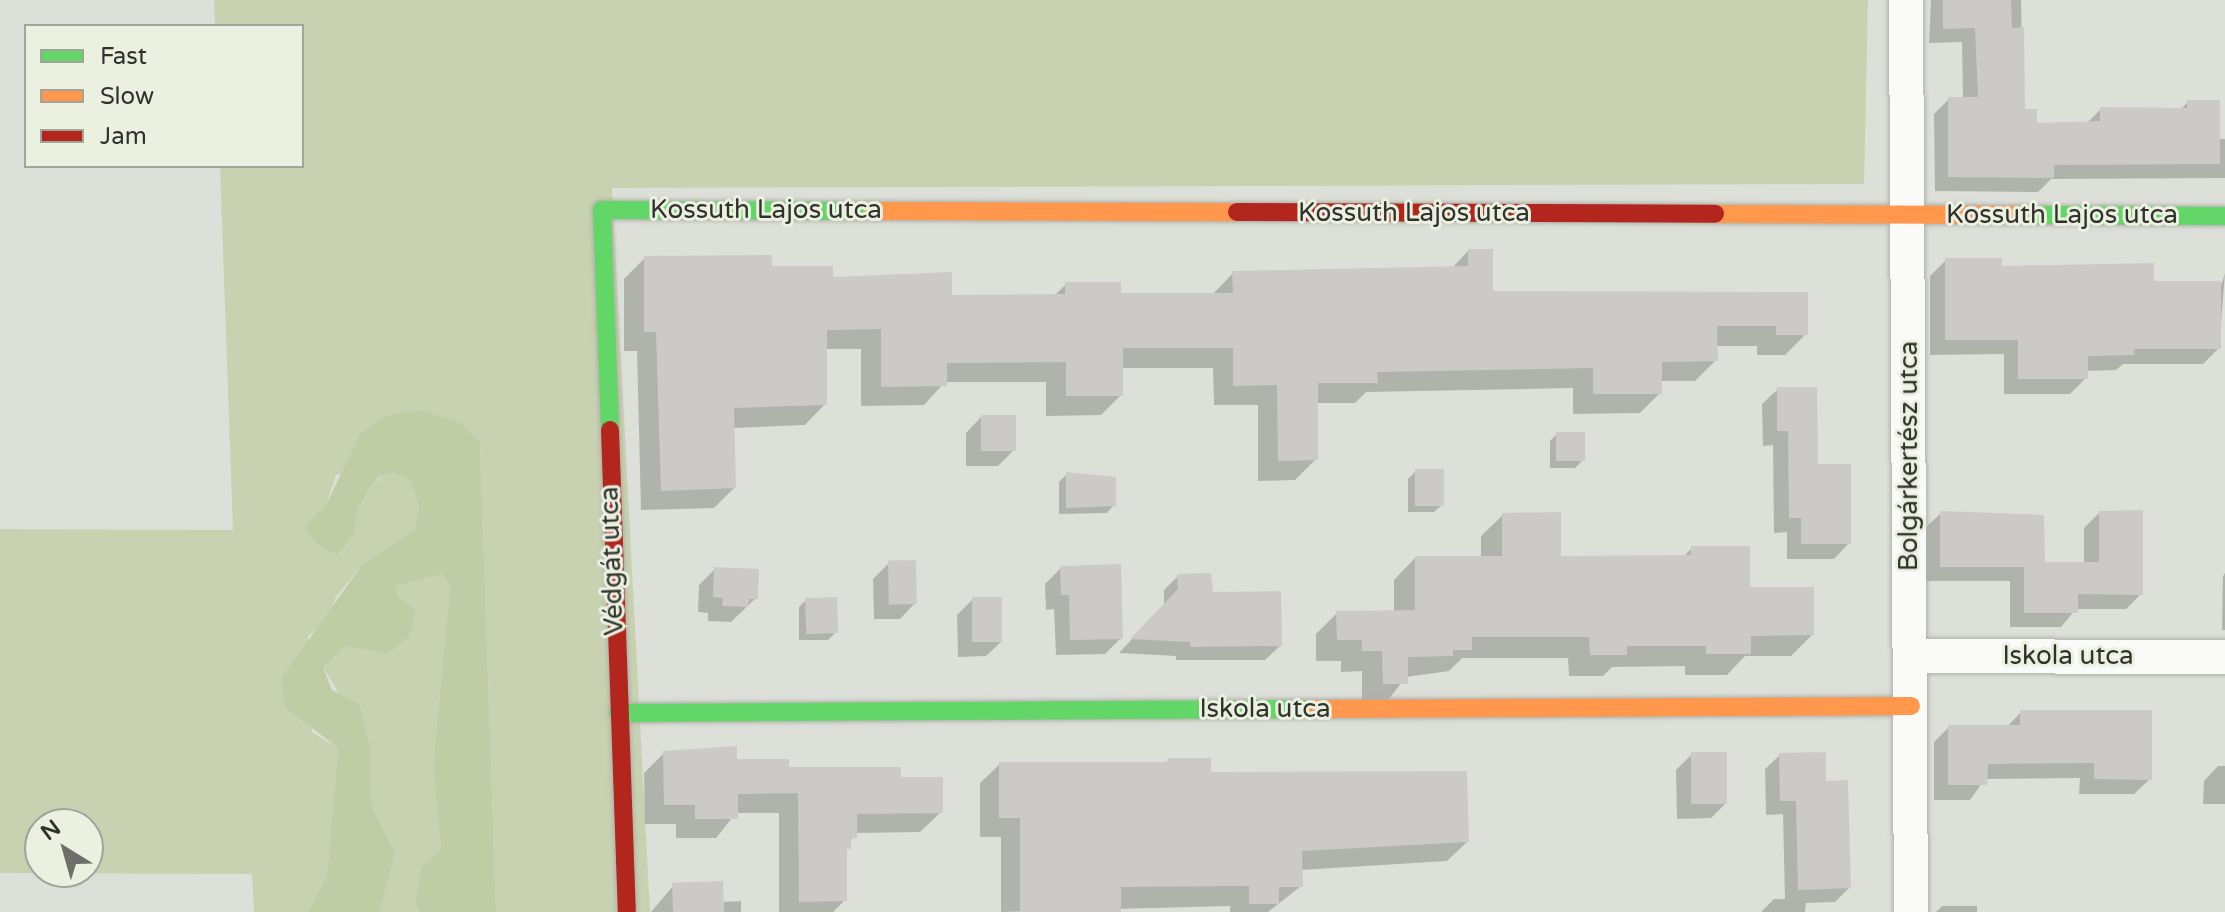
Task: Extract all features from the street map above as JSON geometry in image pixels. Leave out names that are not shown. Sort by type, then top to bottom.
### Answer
[{"type":"street","name":"Bolgárkertész utca","points":[[1906,0],[1911,912]]},
{"type":"street","name":"Kossuth Lajos utca","points":[[602,210],[2225,216]]},
{"type":"street","name":"Védgát utca","points":[[602,210],[627,912]]},
{"type":"street","name":"Iskola utca","points":[[1911,656],[2225,657]]},
{"type":"street","name":"Iskola utca","points":[[618,713],[1911,706]]},
{"type":"green space","points":[[214,0],[1868,0],[1864,184],[612,188],[650,912],[496,912],[480,443],[336,475],[326,505],[304,525],[354,534],[358,508],[380,476],[394,473],[411,481],[419,506],[414,530],[362,565],[336,597],[325,622],[308,636],[312,732],[338,748],[327,875],[308,912],[254,912],[252,874],[104,873],[104,808],[24,808],[24,873],[0,873],[0,529],[233,530],[220,168],[304,168],[304,24],[215,24]]},
{"type":"green space","points":[[421,410],[462,424],[480,443],[496,912],[420,912],[415,903],[421,867],[441,849],[433,767],[450,586],[442,574],[396,586],[398,597],[416,610],[409,637],[387,654],[346,646],[323,667],[332,690],[359,704],[370,746],[372,807],[395,853],[380,912],[308,912],[327,875],[338,748],[286,708],[281,678],[362,565],[414,530],[419,506],[411,481],[394,473],[379,476],[358,508],[354,534],[337,555],[317,544],[304,525],[326,505],[360,434],[389,415]]},
{"type":"green space","points":[[442,574],[450,586],[433,767],[441,849],[421,867],[415,903],[420,912],[380,912],[395,853],[372,807],[370,746],[323,667],[346,646],[387,654],[408,637],[416,610],[398,597],[396,586]]},
{"type":"building","points":[[1943,0],[2011,0],[2012,28],[2024,27],[2025,109],[2037,109],[2037,123],[2100,121],[2100,107],[2187,108],[2187,100],[2220,100],[2220,164],[2054,165],[2054,178],[1948,177],[1948,97],[1978,97],[1975,28],[1943,29]]},
{"type":"building","points":[[1468,249],[1493,249],[1493,291],[1808,292],[1808,335],[1776,335],[1776,326],[1717,326],[1718,361],[1662,362],[1662,394],[1593,394],[1593,368],[1377,372],[1378,383],[1318,383],[1318,460],[1278,461],[1277,385],[1233,386],[1233,348],[1123,348],[1123,396],[1066,396],[1066,362],[947,363],[947,386],[881,387],[881,329],[827,330],[827,405],[734,408],[736,488],[661,491],[656,332],[644,332],[644,256],[772,255],[772,266],[833,266],[833,277],[952,272],[952,295],[1065,294],[1065,282],[1121,282],[1121,293],[1233,293],[1232,271],[1468,266]]},
{"type":"building","points":[[1945,258],[2002,258],[2002,266],[2154,263],[2154,281],[2221,281],[2221,349],[2134,349],[2134,355],[2088,356],[2088,379],[2018,379],[2018,340],[1945,340]]},
{"type":"building","points":[[1777,387],[1817,387],[1818,464],[1851,464],[1851,544],[1801,544],[1801,518],[1789,518],[1788,431],[1777,431]]},
{"type":"building","points":[[981,415],[1016,415],[1016,451],[981,451]]},
{"type":"building","points":[[1556,432],[1585,432],[1585,461],[1556,461]]},
{"type":"building","points":[[1415,469],[1444,469],[1444,506],[1415,506]]},
{"type":"building","points":[[1066,472],[1116,477],[1116,506],[1066,508]]},
{"type":"building","points":[[2143,510],[2143,595],[2078,594],[2078,613],[2024,613],[2024,567],[1940,567],[1940,511],[2044,515],[2045,562],[2099,562],[2099,511]]},
{"type":"building","points":[[1561,512],[1561,556],[1691,555],[1691,546],[1750,546],[1750,587],[1814,587],[1814,635],[1751,636],[1751,654],[1706,654],[1706,646],[1627,646],[1627,655],[1590,655],[1589,637],[1472,637],[1472,650],[1453,650],[1453,656],[1408,657],[1408,684],[1383,684],[1382,651],[1362,651],[1362,640],[1337,640],[1336,611],[1415,610],[1415,556],[1502,556],[1502,513]]},
{"type":"building","points":[[888,560],[916,560],[917,604],[889,604]]},
{"type":"building","points":[[1121,564],[1123,639],[1070,640],[1069,595],[1061,595],[1060,566]]},
{"type":"building","points":[[714,567],[759,569],[758,599],[749,599],[748,607],[722,606],[723,598],[713,597]]},
{"type":"building","points":[[1211,573],[1213,592],[1281,591],[1282,646],[1190,647],[1190,642],[1130,639],[1178,589],[1177,574]]},
{"type":"building","points":[[837,597],[838,633],[806,634],[805,598]]},
{"type":"building","points":[[972,597],[1002,597],[1002,642],[972,642]]},
{"type":"building","points":[[2020,710],[2152,710],[2152,780],[2094,779],[2094,763],[1988,764],[1987,785],[1948,785],[1948,725],[2020,725]]},
{"type":"building","points":[[737,746],[737,759],[789,759],[789,767],[901,767],[901,777],[943,777],[943,813],[857,814],[857,838],[851,838],[851,849],[847,849],[847,901],[799,902],[798,793],[738,794],[738,819],[695,819],[695,805],[664,805],[663,751]]},
{"type":"building","points":[[1691,752],[1727,752],[1727,804],[1691,804]]},
{"type":"building","points":[[1826,752],[1826,781],[1848,780],[1851,888],[1798,890],[1796,801],[1780,801],[1779,753]]},
{"type":"building","points":[[1168,758],[1211,758],[1211,772],[1467,771],[1469,842],[1302,851],[1303,887],[1279,887],[1279,904],[1249,904],[1249,886],[1121,887],[1121,912],[1020,912],[1020,818],[999,818],[999,762],[1168,762]]},
{"type":"building","points":[[723,881],[724,912],[673,912],[672,883]]},
{"type":"traffic: fast","points":[[610,430],[602,210],[873,211]]},
{"type":"traffic: fast","points":[[2029,215],[2225,216]]},
{"type":"traffic: fast","points":[[618,713],[1313,709]]},
{"type":"traffic: slow","points":[[873,211],[1237,212]]},
{"type":"traffic: slow","points":[[1715,214],[2029,215]]},
{"type":"traffic: slow","points":[[1313,709],[1911,706]]},
{"type":"traffic: jam","points":[[1237,212],[1715,214]]},
{"type":"traffic: jam","points":[[610,430],[627,912]]}]
